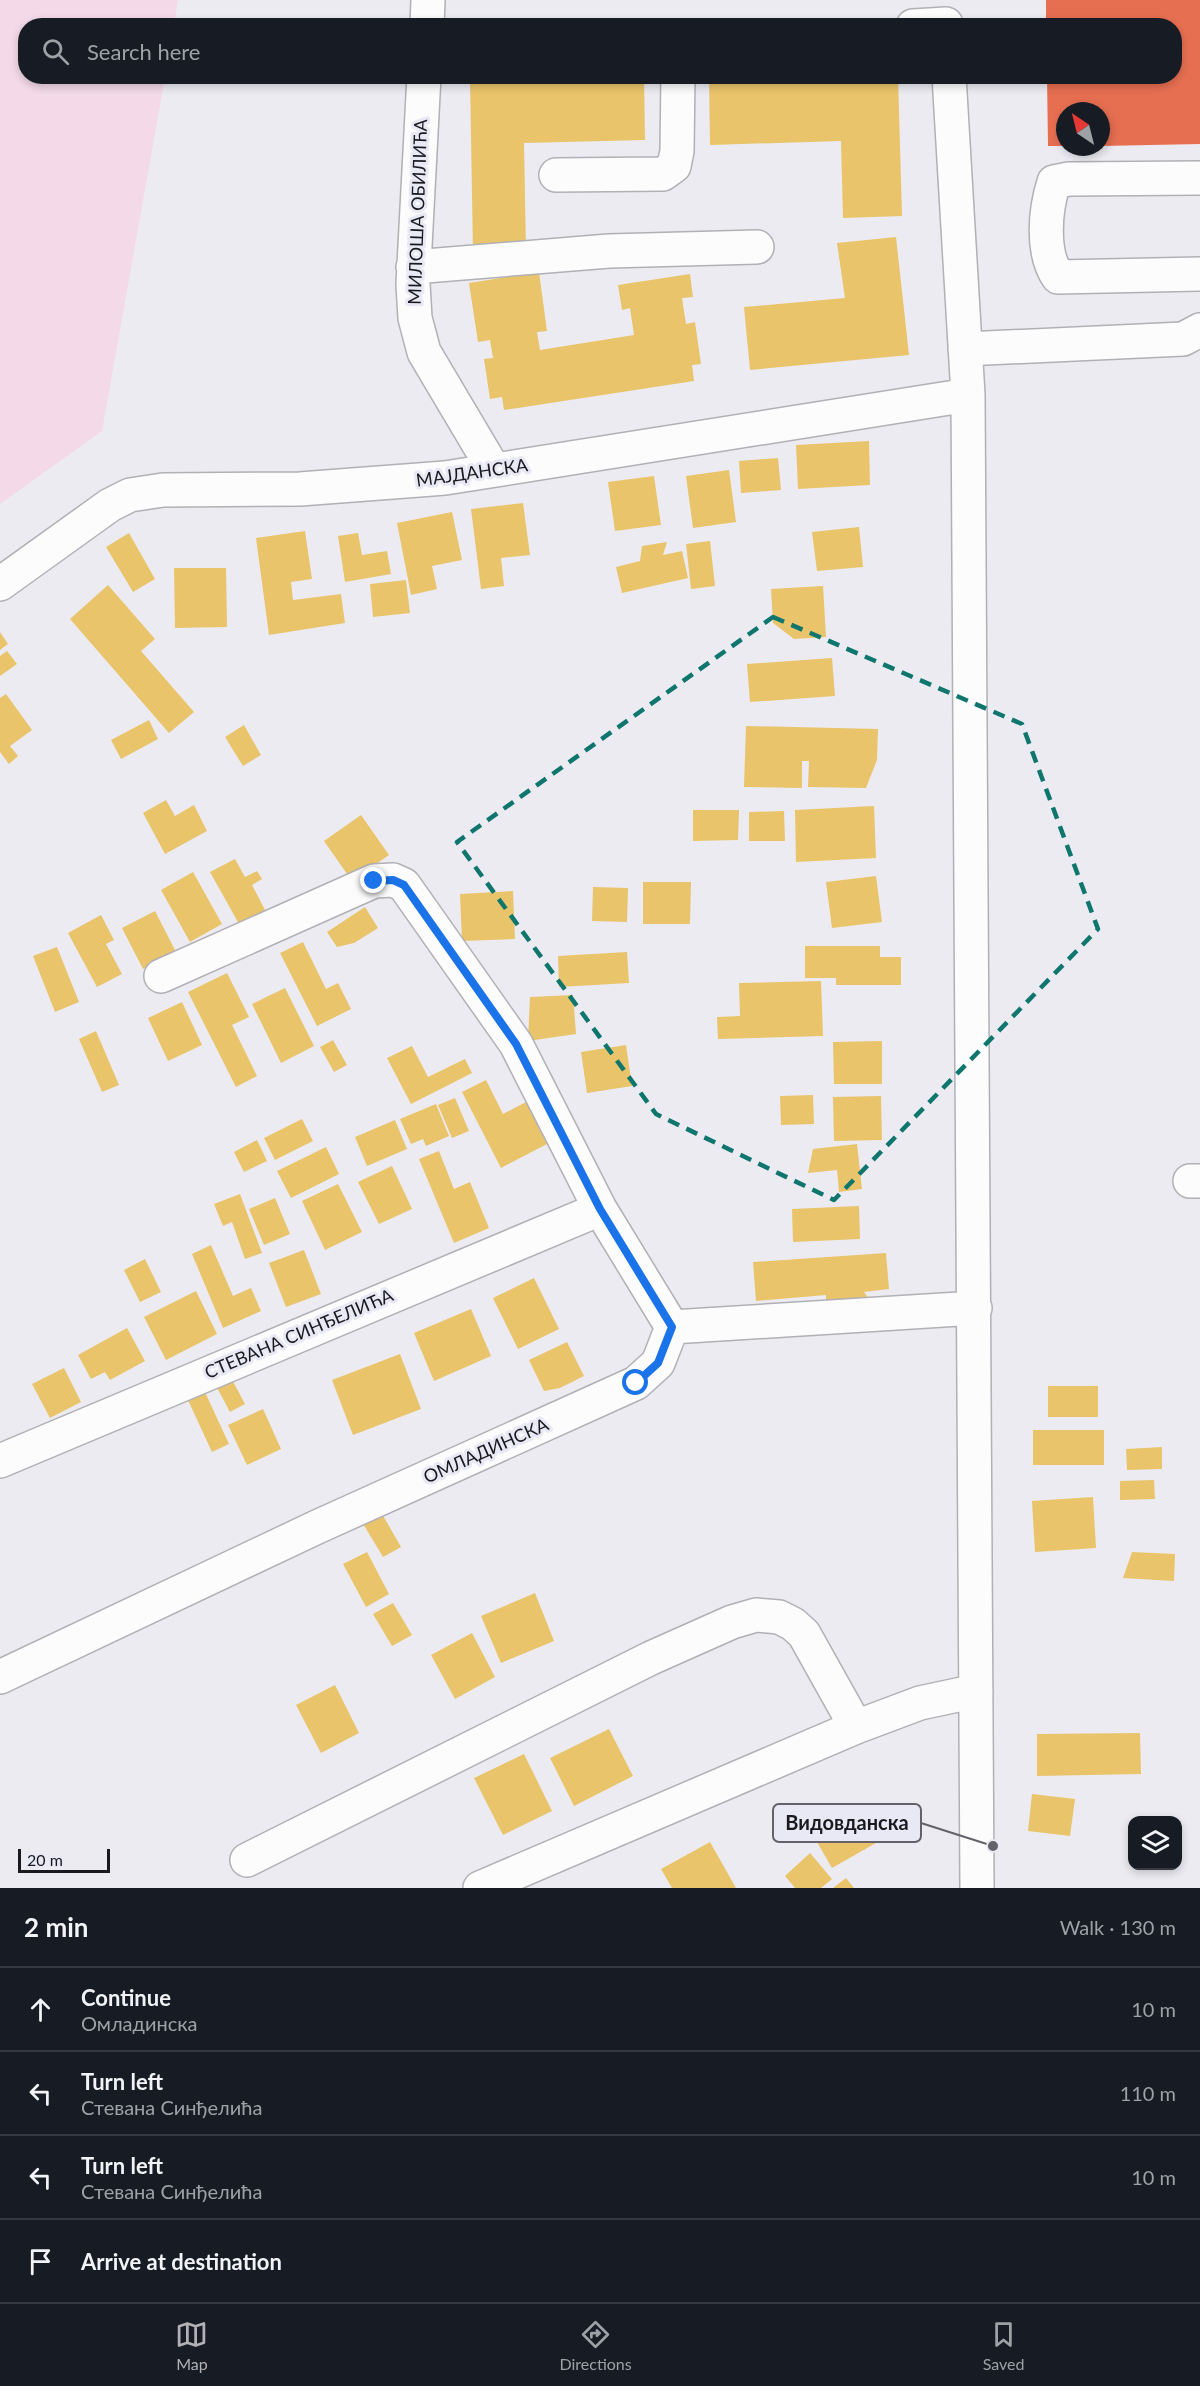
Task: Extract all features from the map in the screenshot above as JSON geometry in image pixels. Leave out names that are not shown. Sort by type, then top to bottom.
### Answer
[{"type":"street","points":[[427,18],[428,0]]},
{"type":"street","name":"МИЛОША ОБИЛИЋА","points":[[424,84],[413,267],[415,318],[424,352],[494,470]]},
{"type":"street","points":[[556,175],[663,174],[674,166],[677,151],[678,84]]},
{"type":"street","points":[[949,84],[968,395],[977,1888]]},
{"type":"street","points":[[1200,178],[1069,178],[1054,182],[1049,198],[1047,254],[1058,278],[1200,274]]},
{"type":"street","points":[[413,267],[609,251],[757,247]]},
{"type":"street","points":[[965,349],[1183,339],[1200,330]]},
{"type":"street","name":"МАЈДАНСКА","points":[[0,584],[110,505],[130,495],[163,490],[300,489],[379,485],[494,470],[968,395]]},
{"type":"street","points":[[161,976],[374,881],[393,880],[404,885],[516,1044],[600,1209],[672,1327],[975,1308]]},
{"type":"street","name":"СТЕВАНА СИНЂЕЛИЋА","points":[[0,1461],[600,1209]]},
{"type":"street","name":"ОМЛАДИНСКА","points":[[0,1677],[317,1527],[636,1383],[658,1363],[672,1327]]},
{"type":"street","points":[[247,1860],[651,1658],[732,1622],[756,1616],[779,1617],[793,1624],[804,1634],[856,1727]]},
{"type":"street","points":[[480,1888],[856,1727],[920,1703],[976,1691]]},
{"type":"highlighted area","points":[[773,617],[1022,724],[1098,929],[834,1200],[656,1114],[457,842]]},
{"type":"shaded area","points":[[0,0],[178,0],[175,18],[18,18],[18,84],[164,84],[102,431],[0,504]]},
{"type":"building: Homes","points":[[470,84],[644,84],[645,140],[524,143],[526,252],[473,253]]},
{"type":"building: Homes","points":[[709,84],[898,84],[902,216],[843,218],[841,141],[710,145]]},
{"type":"building: Homes","points":[[896,237],[909,355],[750,370],[744,307],[845,298],[837,243]]},
{"type":"building: Homes","points":[[539,272],[547,331],[537,332],[540,350],[634,335],[630,308],[622,310],[618,285],[690,274],[693,297],[682,298],[686,324],[695,322],[701,364],[692,365],[694,381],[504,410],[502,397],[490,399],[484,359],[493,358],[490,340],[478,342],[469,283]]},
{"type":"building: Homes","points":[[869,441],[870,485],[798,489],[796,445]]},
{"type":"building: Homes","points":[[778,458],[781,490],[741,493],[739,461]]},
{"type":"building: Homes","points":[[729,470],[736,522],[693,528],[686,476]]},
{"type":"building: Homes","points":[[654,476],[661,525],[615,531],[608,482]]},
{"type":"building: Homes","points":[[523,503],[530,555],[501,558],[504,586],[481,589],[471,509]]},
{"type":"building: Homes","points":[[452,512],[462,560],[432,566],[437,589],[411,595],[397,523]]},
{"type":"building: Homes","points":[[859,527],[863,567],[817,571],[812,532]]},
{"type":"building: Homes","points":[[305,531],[312,579],[291,582],[293,600],[341,594],[345,623],[269,635],[256,538]]},
{"type":"building: Homes","points":[[129,533],[155,579],[133,592],[106,547]]},
{"type":"building: Homes","points":[[358,533],[362,555],[387,551],[391,574],[345,582],[338,536]]},
{"type":"building: Homes","points":[[710,541],[715,586],[691,589],[686,544]]},
{"type":"building: Homes","points":[[667,542],[663,555],[682,551],[688,578],[622,593],[616,567],[640,561],[642,546]]},
{"type":"building: Homes","points":[[174,568],[226,568],[227,627],[175,628]]},
{"type":"building: Homes","points":[[406,580],[410,613],[373,617],[370,584]]},
{"type":"building: Homes","points":[[108,585],[155,639],[141,651],[194,712],[169,733],[70,619]]},
{"type":"building: Homes","points":[[823,586],[826,637],[794,639],[773,623],[771,589]]},
{"type":"building: Homes","points":[[0,632],[8,644],[0,650]]},
{"type":"building: Homes","points":[[7,651],[17,664],[0,676],[0,656]]},
{"type":"building: Homes","points":[[832,658],[835,696],[750,702],[747,664]]},
{"type":"building: Homes","points":[[6,694],[32,730],[10,746],[18,756],[9,764],[0,752],[0,698]]},
{"type":"building: Homes","points":[[149,720],[158,739],[121,759],[111,740]]},
{"type":"building: Homes","points":[[244,725],[261,755],[243,766],[225,737]]},
{"type":"building: Homes","points":[[746,726],[878,729],[877,760],[866,788],[808,787],[809,761],[802,761],[802,788],[744,787]]},
{"type":"building: Homes","points":[[166,800],[175,816],[194,805],[207,831],[165,854],[143,813]]},
{"type":"building: Homes","points":[[874,806],[876,858],[796,862],[795,810]]},
{"type":"building: Homes","points":[[693,810],[739,810],[738,840],[693,841]]},
{"type":"building: Homes","points":[[784,811],[785,841],[749,841],[749,812]]},
{"type":"building: Homes","points":[[361,815],[389,855],[352,881],[324,841]]},
{"type":"building: Homes","points":[[235,859],[245,877],[257,871],[262,879],[252,885],[265,910],[239,924],[210,872]]},
{"type":"building: Homes","points":[[193,872],[222,924],[190,942],[161,890]]},
{"type":"building: Homes","points":[[876,876],[882,922],[832,928],[826,882]]},
{"type":"building: Homes","points":[[643,882],[691,882],[690,924],[643,924]]},
{"type":"building: Homes","points":[[593,887],[628,888],[627,922],[592,921]]},
{"type":"building: Homes","points":[[513,891],[515,939],[462,941],[460,894]]},
{"type":"building: Homes","points":[[365,907],[378,928],[354,943],[337,947],[327,932]]},
{"type":"building: Homes","points":[[155,911],[176,952],[143,969],[122,928]]},
{"type":"building: Homes","points":[[101,915],[114,940],[106,944],[122,974],[97,987],[68,933]]},
{"type":"building: Homes","points":[[303,942],[326,989],[338,983],[351,1009],[317,1026],[280,953]]},
{"type":"building: Homes","points":[[805,946],[880,946],[880,957],[901,957],[901,985],[836,985],[836,978],[805,978]]},
{"type":"building: Homes","points":[[57,947],[79,1002],[55,1012],[33,956]]},
{"type":"building: Homes","points":[[627,952],[629,983],[559,987],[558,956]]},
{"type":"building: Homes","points":[[227,973],[249,1017],[232,1025],[257,1076],[236,1087],[188,992]]},
{"type":"building: Homes","points":[[821,981],[823,1036],[718,1039],[717,1017],[740,1016],[739,983]]},
{"type":"building: Homes","points":[[285,988],[314,1046],[281,1063],[252,1004]]},
{"type":"building: Homes","points":[[573,995],[576,1034],[528,1041],[530,997]]},
{"type":"building: Homes","points":[[182,1002],[202,1045],[168,1061],[148,1018]]},
{"type":"building: Homes","points":[[96,1031],[119,1085],[102,1092],[79,1039]]},
{"type":"building: Homes","points":[[333,1040],[347,1065],[334,1072],[320,1047]]},
{"type":"building: Homes","points":[[882,1041],[882,1084],[834,1084],[833,1042]]},
{"type":"building: Homes","points":[[626,1045],[632,1086],[587,1093],[581,1052]]},
{"type":"building: Homes","points":[[412,1046],[428,1077],[465,1059],[472,1073],[411,1104],[387,1058]]},
{"type":"building: Homes","points":[[486,1080],[503,1114],[526,1102],[547,1144],[501,1168],[462,1092]]},
{"type":"building: Homes","points":[[813,1095],[814,1124],[781,1125],[780,1096]]},
{"type":"building: Homes","points":[[881,1096],[882,1140],[834,1141],[833,1097]]},
{"type":"building: Homes","points":[[455,1098],[469,1131],[452,1138],[438,1105]]},
{"type":"building: Homes","points":[[436,1104],[449,1136],[426,1146],[423,1139],[411,1144],[400,1119]]},
{"type":"building: Homes","points":[[302,1119],[313,1141],[275,1160],[264,1138]]},
{"type":"building: Homes","points":[[395,1120],[407,1149],[367,1166],[355,1137]]},
{"type":"building: Homes","points":[[257,1140],[267,1161],[244,1172],[234,1152]]},
{"type":"building: Homes","points":[[857,1144],[862,1189],[839,1192],[837,1170],[808,1173],[813,1149]]},
{"type":"building: Homes","points":[[326,1147],[339,1174],[291,1198],[277,1171]]},
{"type":"building: Homes","points":[[439,1151],[454,1189],[470,1182],[489,1228],[454,1243],[419,1159]]},
{"type":"building: Homes","points":[[392,1166],[412,1209],[379,1224],[358,1182]]},
{"type":"building: Homes","points":[[338,1184],[362,1232],[325,1250],[302,1201]]},
{"type":"building: Homes","points":[[240,1194],[262,1253],[245,1259],[232,1222],[223,1226],[214,1204]]},
{"type":"building: Homes","points":[[275,1198],[290,1234],[264,1245],[249,1209]]},
{"type":"building: Homes","points":[[859,1206],[860,1239],[793,1242],[792,1209]]},
{"type":"building: Homes","points":[[211,1245],[233,1296],[251,1288],[261,1311],[223,1328],[192,1254]]},
{"type":"building: Homes","points":[[304,1250],[321,1294],[286,1307],[269,1263]]},
{"type":"building: Homes","points":[[886,1253],[889,1289],[864,1292],[870,1300],[826,1303],[826,1295],[756,1301],[753,1262]]},
{"type":"building: Homes","points":[[145,1259],[161,1292],[140,1302],[124,1270]]},
{"type":"building: Homes","points":[[534,1278],[559,1329],[518,1349],[493,1298]]},
{"type":"building: Homes","points":[[196,1291],[217,1334],[166,1360],[144,1317]]},
{"type":"building: Homes","points":[[471,1309],[491,1356],[434,1381],[414,1333]]},
{"type":"building: Homes","points":[[127,1328],[145,1361],[110,1380],[105,1372],[91,1379],[78,1355]]},
{"type":"building: Homes","points":[[567,1342],[584,1376],[560,1388],[544,1391],[529,1360]]},
{"type":"building: Homes","points":[[400,1354],[421,1409],[353,1435],[332,1380]]},
{"type":"building: Homes","points":[[64,1368],[81,1402],[50,1418],[32,1384]]},
{"type":"building: Homes","points":[[229,1374],[245,1404],[230,1412],[214,1382]]},
{"type":"building: Homes","points":[[1048,1386],[1098,1386],[1098,1417],[1048,1417]]},
{"type":"building: Homes","points":[[204,1390],[229,1444],[212,1452],[187,1398]]},
{"type":"building: Homes","points":[[263,1409],[281,1449],[247,1465],[228,1425]]},
{"type":"building: Homes","points":[[1033,1430],[1104,1430],[1104,1465],[1033,1465]]},
{"type":"building: Homes","points":[[1162,1447],[1162,1469],[1127,1470],[1126,1449]]},
{"type":"building: Homes","points":[[1154,1480],[1155,1499],[1120,1500],[1120,1481]]},
{"type":"building: Homes","points":[[1093,1497],[1096,1548],[1035,1552],[1032,1501]]},
{"type":"building: Homes","points":[[381,1512],[401,1547],[383,1557],[362,1522]]},
{"type":"building: Homes","points":[[367,1552],[389,1594],[366,1607],[343,1564]]},
{"type":"building: Homes","points":[[1132,1552],[1175,1554],[1174,1581],[1123,1578]]},
{"type":"building: Homes","points":[[535,1593],[554,1641],[501,1663],[481,1616]]},
{"type":"building: Homes","points":[[393,1603],[412,1635],[392,1646],[373,1614]]},
{"type":"building: Homes","points":[[472,1633],[495,1677],[455,1699],[431,1655]]},
{"type":"building: Homes","points":[[335,1685],[359,1733],[321,1753],[296,1705]]},
{"type":"building: Homes","points":[[609,1729],[633,1776],[574,1806],[550,1758]]},
{"type":"building: Homes","points":[[1140,1733],[1141,1774],[1037,1776],[1037,1734]]},
{"type":"building: Homes","points":[[524,1754],[552,1811],[503,1835],[474,1778]]},
{"type":"building: Homes","points":[[1032,1794],[1075,1799],[1070,1836],[1028,1831]]},
{"type":"building: Homes","points":[[869,1814],[883,1839],[832,1868],[817,1842]]},
{"type":"building: Homes","points":[[710,1842],[736,1888],[672,1888],[661,1869]]},
{"type":"building: Homes","points":[[810,1853],[832,1879],[821,1888],[795,1888],[785,1876]]},
{"type":"building: Homes","points":[[846,1878],[854,1888],[833,1888]]},
{"type":"building: Shops","points":[[1046,0],[1200,0],[1200,144],[1110,146],[1110,102],[1056,102],[1056,146],[1048,146],[1047,84],[1182,84],[1182,18],[1046,18]]},
{"type":"place","name":"Видовданска","points":[[993,1846]]},
{"type":"route","points":[[374,881],[393,880],[404,885],[516,1044],[600,1209],[672,1327],[665,1350],[658,1363],[649,1374],[636,1383]]}]
